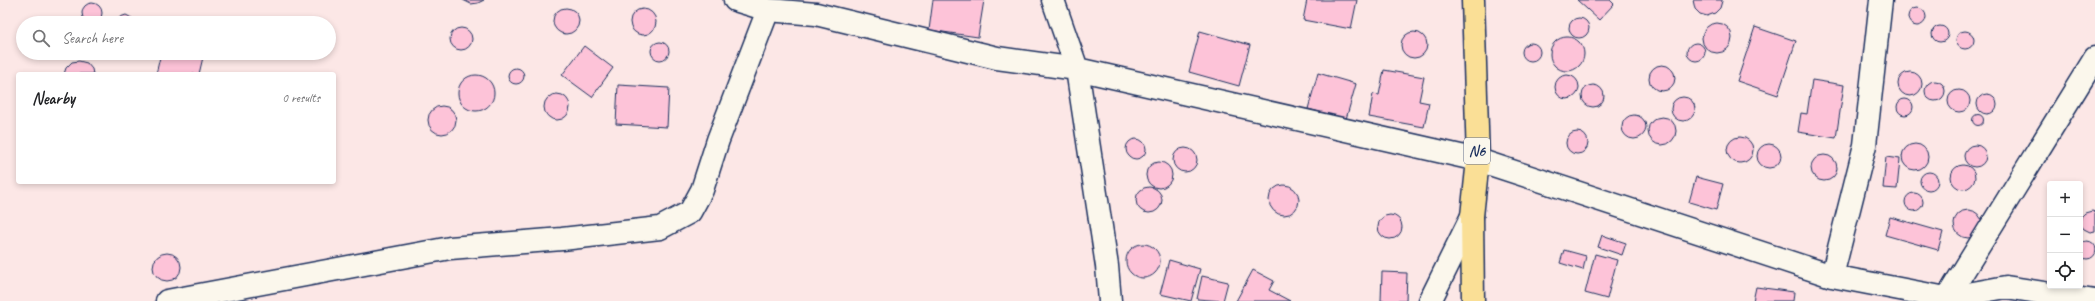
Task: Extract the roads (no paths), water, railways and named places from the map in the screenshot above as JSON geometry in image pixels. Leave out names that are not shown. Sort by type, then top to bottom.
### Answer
[{"type":"highway","name":"N6","points":[[1473,0],[1478,160],[1472,216],[1473,301]]},
{"type":"street","points":[[735,0],[768,10],[816,14],[997,58],[1077,69],[1478,160],[1832,276],[1946,300],[2006,287],[2095,301]]},
{"type":"street","points":[[1054,0],[1077,69],[1107,266],[1110,301]]},
{"type":"street","points":[[1832,276],[1865,145],[1881,0]]},
{"type":"street","points":[[167,301],[450,248],[562,239],[660,228],[690,212],[702,190],[718,140],[768,10]]},
{"type":"street","points":[[1946,300],[2095,58]]},
{"type":"street","points":[[1430,301],[1472,216]]}]
